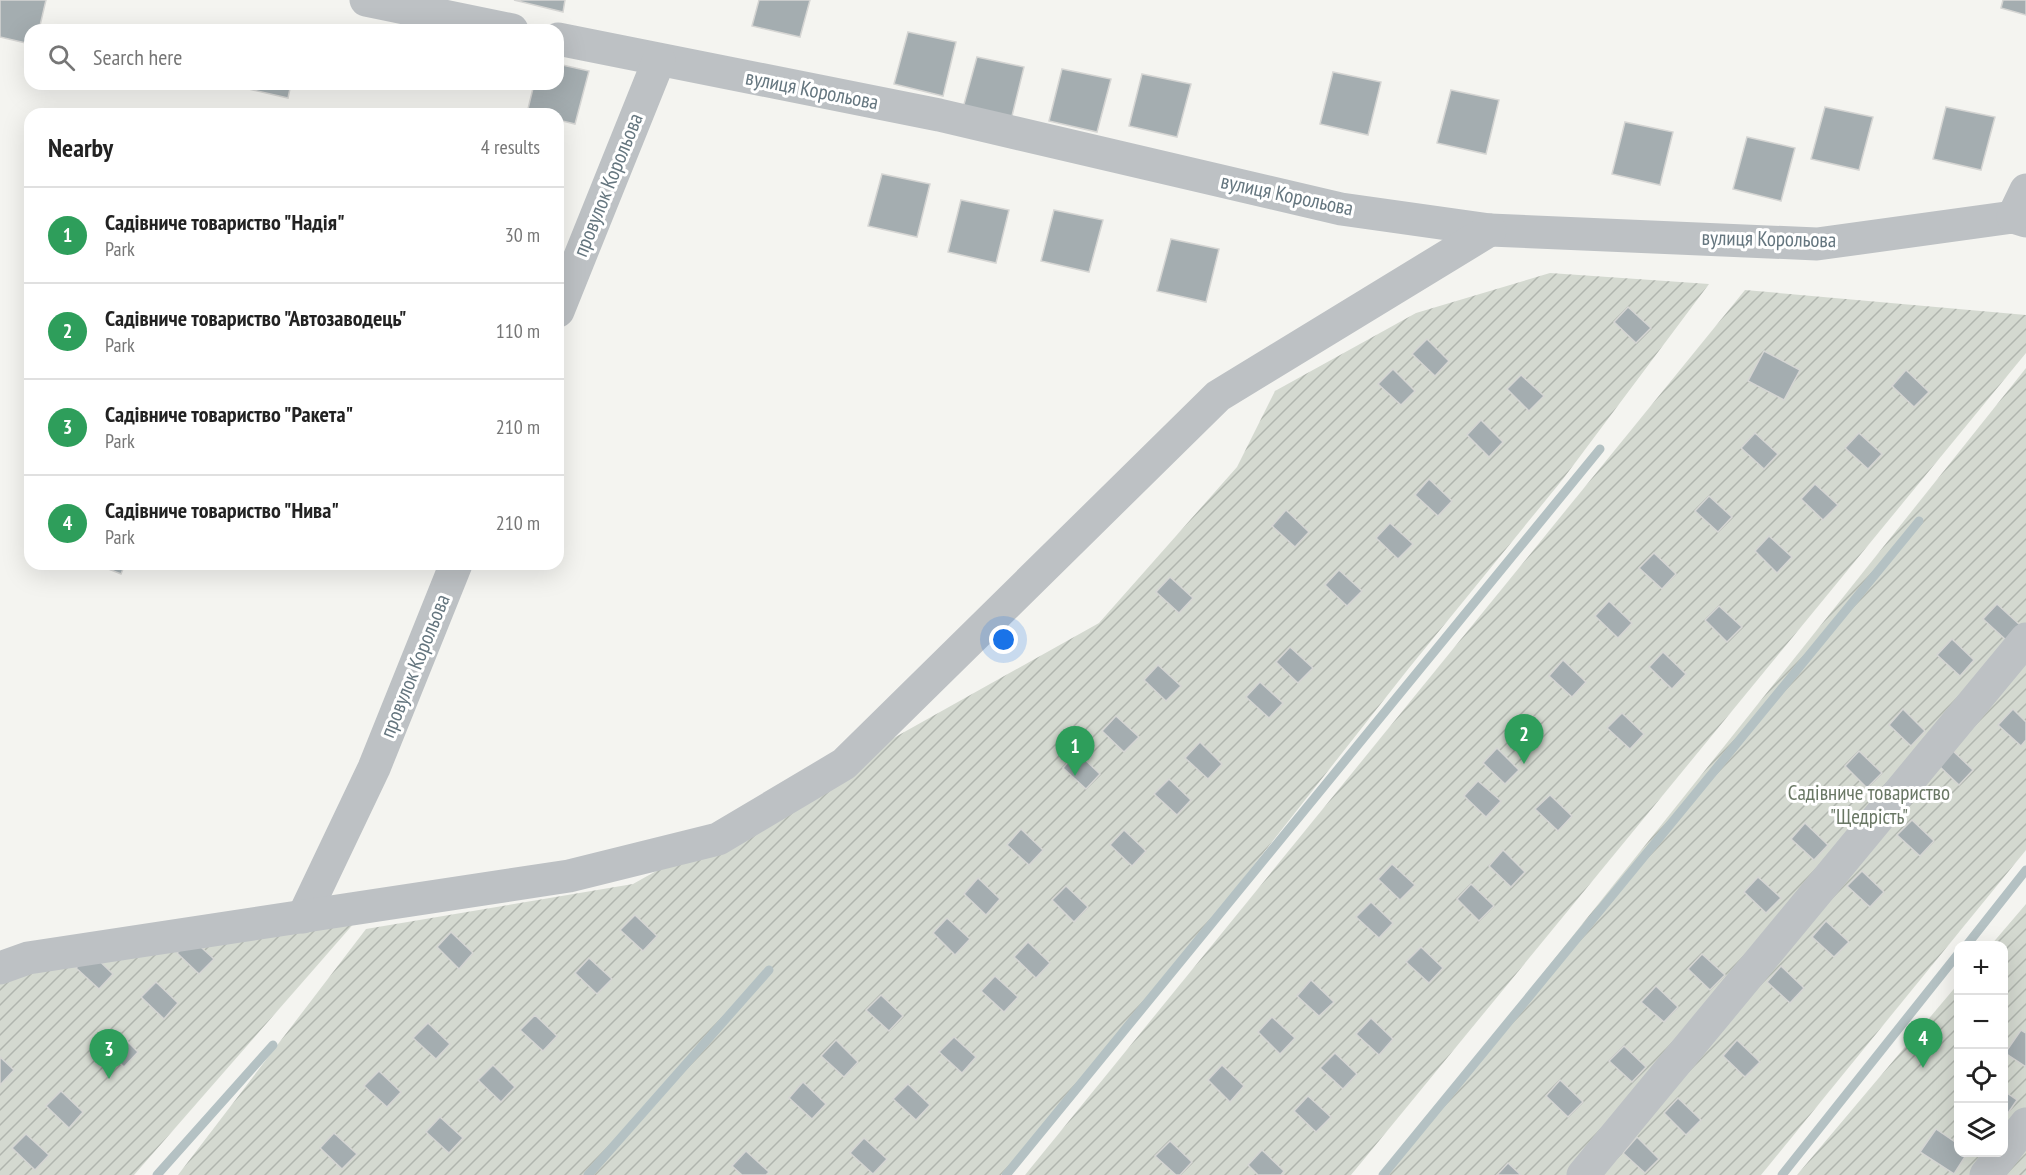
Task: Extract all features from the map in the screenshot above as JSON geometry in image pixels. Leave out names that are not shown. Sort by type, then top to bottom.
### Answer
[{"type":"street","points":[[366,0],[483,24]]},
{"type":"street","name":"вулиця Корольова","points":[[564,40],[939,115],[1341,209],[1490,230],[1817,244],[2022,209]]},
{"type":"street","name":"провулок Корольова","points":[[564,296],[659,60]]},
{"type":"street","points":[[0,968],[28,958],[568,876],[718,839],[844,764],[1218,396],[1490,230]]},
{"type":"street","name":"провулок Корольова","points":[[303,917],[374,768],[454,570]]},
{"type":"street","points":[[1583,1175],[2026,639]]},
{"type":"street","points":[[1986,1175],[2026,1124]]},
{"type":"green space","points":[[1550,273],[1709,284],[1563,479],[1409,668],[1116,1040],[1001,1175],[178,1175],[366,929],[633,884],[1099,623],[1237,467],[1275,391],[1416,313]]},
{"type":"green space","points":[[1745,290],[2026,315],[2026,353],[1351,1175],[1025,1175]]},
{"type":"green space","name":"Садівниче товариство \"Щедрість\"","points":[[2026,368],[2026,850],[1761,1175],[1382,1175]]},
{"type":"green space","points":[[2026,904],[2026,1175],[1797,1175],[1954,989],[1954,1157],[2008,1157],[2008,941],[1994,941]]},
{"type":"green space","points":[[356,921],[134,1175],[0,1175],[0,983],[38,970]]},
{"type":"building","points":[[0,0],[46,0],[40,24],[24,24],[24,43],[0,37]]},
{"type":"building","points":[[514,0],[565,0],[563,12]]},
{"type":"building","points":[[759,0],[810,0],[800,37],[752,26]]},
{"type":"building","points":[[2003,0],[2026,0],[2026,15],[2001,8]]},
{"type":"building","points":[[908,32],[956,42],[943,96],[894,84]]},
{"type":"building","points":[[977,57],[1024,67],[1011,120],[963,108]]},
{"type":"building","points":[[564,65],[589,71],[575,124],[564,121],[564,108],[528,108],[533,90],[564,90]]},
{"type":"building","points":[[1062,69],[1111,79],[1097,132],[1049,121]]},
{"type":"building","points":[[1333,72],[1381,82],[1368,135],[1320,124]]},
{"type":"building","points":[[1142,74],[1191,84],[1177,137],[1129,126]]},
{"type":"building","points":[[253,90],[290,90],[288,98]]},
{"type":"building","points":[[1451,90],[1499,100],[1486,154],[1437,143]]},
{"type":"building","points":[[1825,107],[1873,117],[1859,170],[1811,159]]},
{"type":"building","points":[[1946,107],[1995,117],[1981,170],[1933,159]]},
{"type":"building","points":[[1625,122],[1673,132],[1660,185],[1612,174]]},
{"type":"building","points":[[1747,137],[1795,148],[1781,201],[1733,189]]},
{"type":"building","points":[[882,174],[930,184],[917,237],[868,226]]},
{"type":"building","points":[[961,200],[1009,210],[996,263],[948,252]]},
{"type":"building","points":[[1054,210],[1103,220],[1089,272],[1041,261]]},
{"type":"building","points":[[1171,239],[1219,249],[1206,302],[1157,291]]},
{"type":"building","points":[[1628,307],[1651,328],[1636,343],[1614,322]]},
{"type":"building","points":[[1427,339],[1449,361],[1435,376],[1412,354]]},
{"type":"building","points":[[1764,351],[1800,370],[1784,400],[1748,381]]},
{"type":"building","points":[[1393,369],[1415,391],[1401,405],[1378,384]]},
{"type":"building","points":[[1906,370],[1929,392],[1914,407],[1892,386]]},
{"type":"building","points":[[1521,375],[1544,396],[1529,411],[1507,389]]},
{"type":"building","points":[[1481,420],[1503,442],[1489,457],[1467,435]]},
{"type":"building","points":[[1755,433],[1778,454],[1764,469],[1741,448]]},
{"type":"building","points":[[1859,433],[1882,454],[1868,469],[1845,448]]},
{"type":"building","points":[[1429,479],[1452,501],[1438,516],[1415,495]]},
{"type":"building","points":[[1815,484],[1838,505],[1823,520],[1801,499]]},
{"type":"building","points":[[1709,496],[1732,517],[1718,532],[1695,511]]},
{"type":"building","points":[[1286,510],[1309,532],[1295,547],[1272,526]]},
{"type":"building","points":[[1390,523],[1413,544],[1398,559],[1376,538]]},
{"type":"building","points":[[1769,536],[1792,557],[1777,573],[1755,551]]},
{"type":"building","points":[[1654,553],[1676,574],[1662,589],[1639,568]]},
{"type":"building","points":[[111,570],[123,570],[121,574]]},
{"type":"building","points":[[1339,570],[1362,591],[1347,606],[1325,585]]},
{"type":"building","points":[[1170,577],[1193,598],[1179,613],[1156,592]]},
{"type":"building","points":[[1609,601],[1632,623],[1618,638],[1595,616]]},
{"type":"building","points":[[1997,604],[2020,625],[2006,640],[1983,619]]},
{"type":"building","points":[[1719,606],[1742,627],[1727,642],[1705,620]]},
{"type":"building","points":[[1952,639],[1974,660],[1960,676],[1937,655]]},
{"type":"building","points":[[1290,647],[1313,668],[1298,683],[1276,662]]},
{"type":"building","points":[[1663,652],[1686,674],[1672,689],[1649,667]]},
{"type":"building","points":[[1563,660],[1586,682],[1572,697],[1549,676]]},
{"type":"building","points":[[1158,665],[1181,686],[1166,701],[1144,680]]},
{"type":"building","points":[[1260,682],[1283,703],[1269,718],[1246,697]]},
{"type":"building","points":[[1903,709],[1925,731],[1911,746],[1889,725]]},
{"type":"building","points":[[2013,709],[2026,722],[2026,740],[2021,746],[1998,725]]},
{"type":"building","points":[[1622,713],[1644,734],[1630,749],[1607,728]]},
{"type":"building","points":[[1116,716],[1139,737],[1124,752],[1102,731]]},
{"type":"building","points":[[1200,742],[1222,764],[1208,779],[1185,758]]},
{"type":"building","points":[[1497,748],[1519,770],[1505,784],[1483,763]]},
{"type":"building","points":[[1951,749],[1973,770],[1959,785],[1937,764]]},
{"type":"building","points":[[1859,751],[1882,773],[1867,788],[1845,766]]},
{"type":"building","points":[[1077,752],[1100,774],[1086,789],[1063,768]]},
{"type":"building","points":[[1169,779],[1191,800],[1177,815],[1154,794]]},
{"type":"building","points":[[1478,781],[1501,801],[1486,817],[1464,796]]},
{"type":"building","points":[[1550,795],[1572,816],[1558,831],[1535,809]]},
{"type":"building","points":[[1912,820],[1934,841],[1920,856],[1897,835]]},
{"type":"building","points":[[1805,823],[1828,845],[1814,860],[1791,839]]},
{"type":"building","points":[[1021,829],[1043,850],[1029,865],[1007,845]]},
{"type":"building","points":[[1124,830],[1146,851],[1132,866],[1110,845]]},
{"type":"building","points":[[1503,850],[1525,872],[1511,887],[1489,866]]},
{"type":"building","points":[[1392,864],[1415,885],[1400,900],[1378,879]]},
{"type":"building","points":[[1862,871],[1884,892],[1870,907],[1847,886]]},
{"type":"building","points":[[1758,877],[1781,898],[1766,913],[1744,892]]},
{"type":"building","points":[[978,878],[1000,899],[986,915],[964,894]]},
{"type":"building","points":[[1471,884],[1494,906],[1479,921],[1457,899]]},
{"type":"building","points":[[1066,886],[1088,907],[1074,922],[1052,900]]},
{"type":"building","points":[[1371,902],[1393,923],[1379,938],[1356,917]]},
{"type":"building","points":[[635,915],[657,936],[643,951],[620,930]]},
{"type":"building","points":[[947,918],[970,939],[955,955],[933,933]]},
{"type":"building","points":[[1826,921],[1849,942],[1834,957],[1812,937]]},
{"type":"building","points":[[451,932],[473,953],[459,969],[437,947]]},
{"type":"building","points":[[191,938],[214,959],[199,974],[177,953]]},
{"type":"building","points":[[1028,942],[1050,963],[1036,978],[1014,957]]},
{"type":"building","points":[[1421,947],[1443,968],[1429,983],[1406,962]]},
{"type":"building","points":[[91,953],[113,974],[99,989],[76,968]]},
{"type":"building","points":[[1702,954],[1725,975],[1710,990],[1688,969]]},
{"type":"building","points":[[589,958],[612,979],[597,994],[575,973]]},
{"type":"building","points":[[1781,966],[1804,988],[1790,1003],[1767,982]]},
{"type":"building","points":[[995,976],[1018,997],[1004,1012],[981,991]]},
{"type":"building","points":[[1311,980],[1334,1002],[1319,1016],[1297,996]]},
{"type":"building","points":[[156,982],[178,1003],[164,1019],[141,997]]},
{"type":"building","points":[[1656,986],[1678,1007],[1664,1022],[1641,1002]]},
{"type":"building","points":[[881,995],[903,1016],[889,1031],[866,1010]]},
{"type":"building","points":[[535,1015],[557,1036],[543,1051],[520,1030]]},
{"type":"building","points":[[1272,1017],[1295,1038],[1280,1054],[1258,1032]]},
{"type":"building","points":[[1371,1018],[1393,1039],[1379,1055],[1356,1034]]},
{"type":"building","points":[[428,1023],[450,1044],[436,1059],[413,1038]]},
{"type":"building","points":[[116,1030],[138,1052],[124,1067],[101,1045]]},
{"type":"building","points":[[2021,1030],[2026,1033],[2026,1067],[2008,1055],[2008,1049]]},
{"type":"building","points":[[954,1037],[976,1057],[962,1073],[939,1052]]},
{"type":"building","points":[[836,1040],[858,1062],[844,1077],[821,1056]]},
{"type":"building","points":[[1737,1040],[1760,1062],[1745,1077],[1723,1056]]},
{"type":"building","points":[[1624,1046],[1646,1067],[1632,1082],[1609,1061]]},
{"type":"building","points":[[1335,1053],[1357,1074],[1343,1089],[1320,1068]]},
{"type":"building","points":[[0,1057],[14,1070],[0,1085]]},
{"type":"building","points":[[493,1065],[515,1087],[501,1102],[478,1080]]},
{"type":"building","points":[[1222,1065],[1244,1086],[1230,1102],[1208,1080]]},
{"type":"building","points":[[379,1071],[401,1092],[387,1107],[364,1086]]},
{"type":"building","points":[[1560,1080],[1583,1102],[1568,1117],[1546,1096]]},
{"type":"building","points":[[803,1082],[826,1104],[812,1119],[789,1098]]},
{"type":"building","points":[[908,1084],[930,1105],[916,1120],[893,1099]]},
{"type":"building","points":[[61,1091],[83,1112],[69,1128],[46,1106]]},
{"type":"building","points":[[2008,1094],[2017,1100],[2008,1113]]},
{"type":"building","points":[[1308,1096],[1331,1117],[1316,1132],[1294,1111]]},
{"type":"building","points":[[1678,1098],[1701,1120],[1686,1135],[1664,1113]]},
{"type":"building","points":[[440,1117],[463,1138],[449,1153],[426,1132]]},
{"type":"building","points":[[1936,1129],[1954,1141],[1954,1157],[1965,1157],[1954,1174],[1920,1152]]},
{"type":"building","points":[[334,1133],[357,1154],[342,1169],[320,1148]]},
{"type":"building","points":[[26,1134],[49,1155],[35,1170],[12,1148]]},
{"type":"building","points":[[1637,1137],[1659,1159],[1645,1173],[1623,1153]]},
{"type":"building","points":[[864,1138],[887,1159],[873,1174],[850,1153]]},
{"type":"building","points":[[1170,1141],[1192,1162],[1180,1175],[1176,1175],[1155,1156]]},
{"type":"building","points":[[1262,1150],[1284,1171],[1281,1175],[1258,1175],[1248,1165]]},
{"type":"building","points":[[746,1151],[769,1172],[766,1175],[742,1175],[732,1166]]},
{"type":"building","points":[[1508,1163],[1521,1175],[1497,1175]]},
{"type":"waterway","points":[[1006,1175],[1600,449]]},
{"type":"waterway","points":[[1383,1175],[1919,521]]},
{"type":"waterway","points":[[1970,941],[2026,870]]},
{"type":"waterway","points":[[1782,1175],[1954,959]]},
{"type":"waterway","points":[[588,1175],[769,970]]},
{"type":"waterway","points":[[157,1175],[273,1045]]},
{"type":"place","name":"Садівниче товариство \"Автозаводець\"","points":[[1524,764]]},
{"type":"place","name":"Садівниче товариство \"Надія\"","points":[[1075,776]]},
{"type":"place","name":"Садівниче товариство \"Нива\"","points":[[1923,1068]]},
{"type":"place","name":"Садівниче товариство \"Ракета\"","points":[[109,1079]]}]
